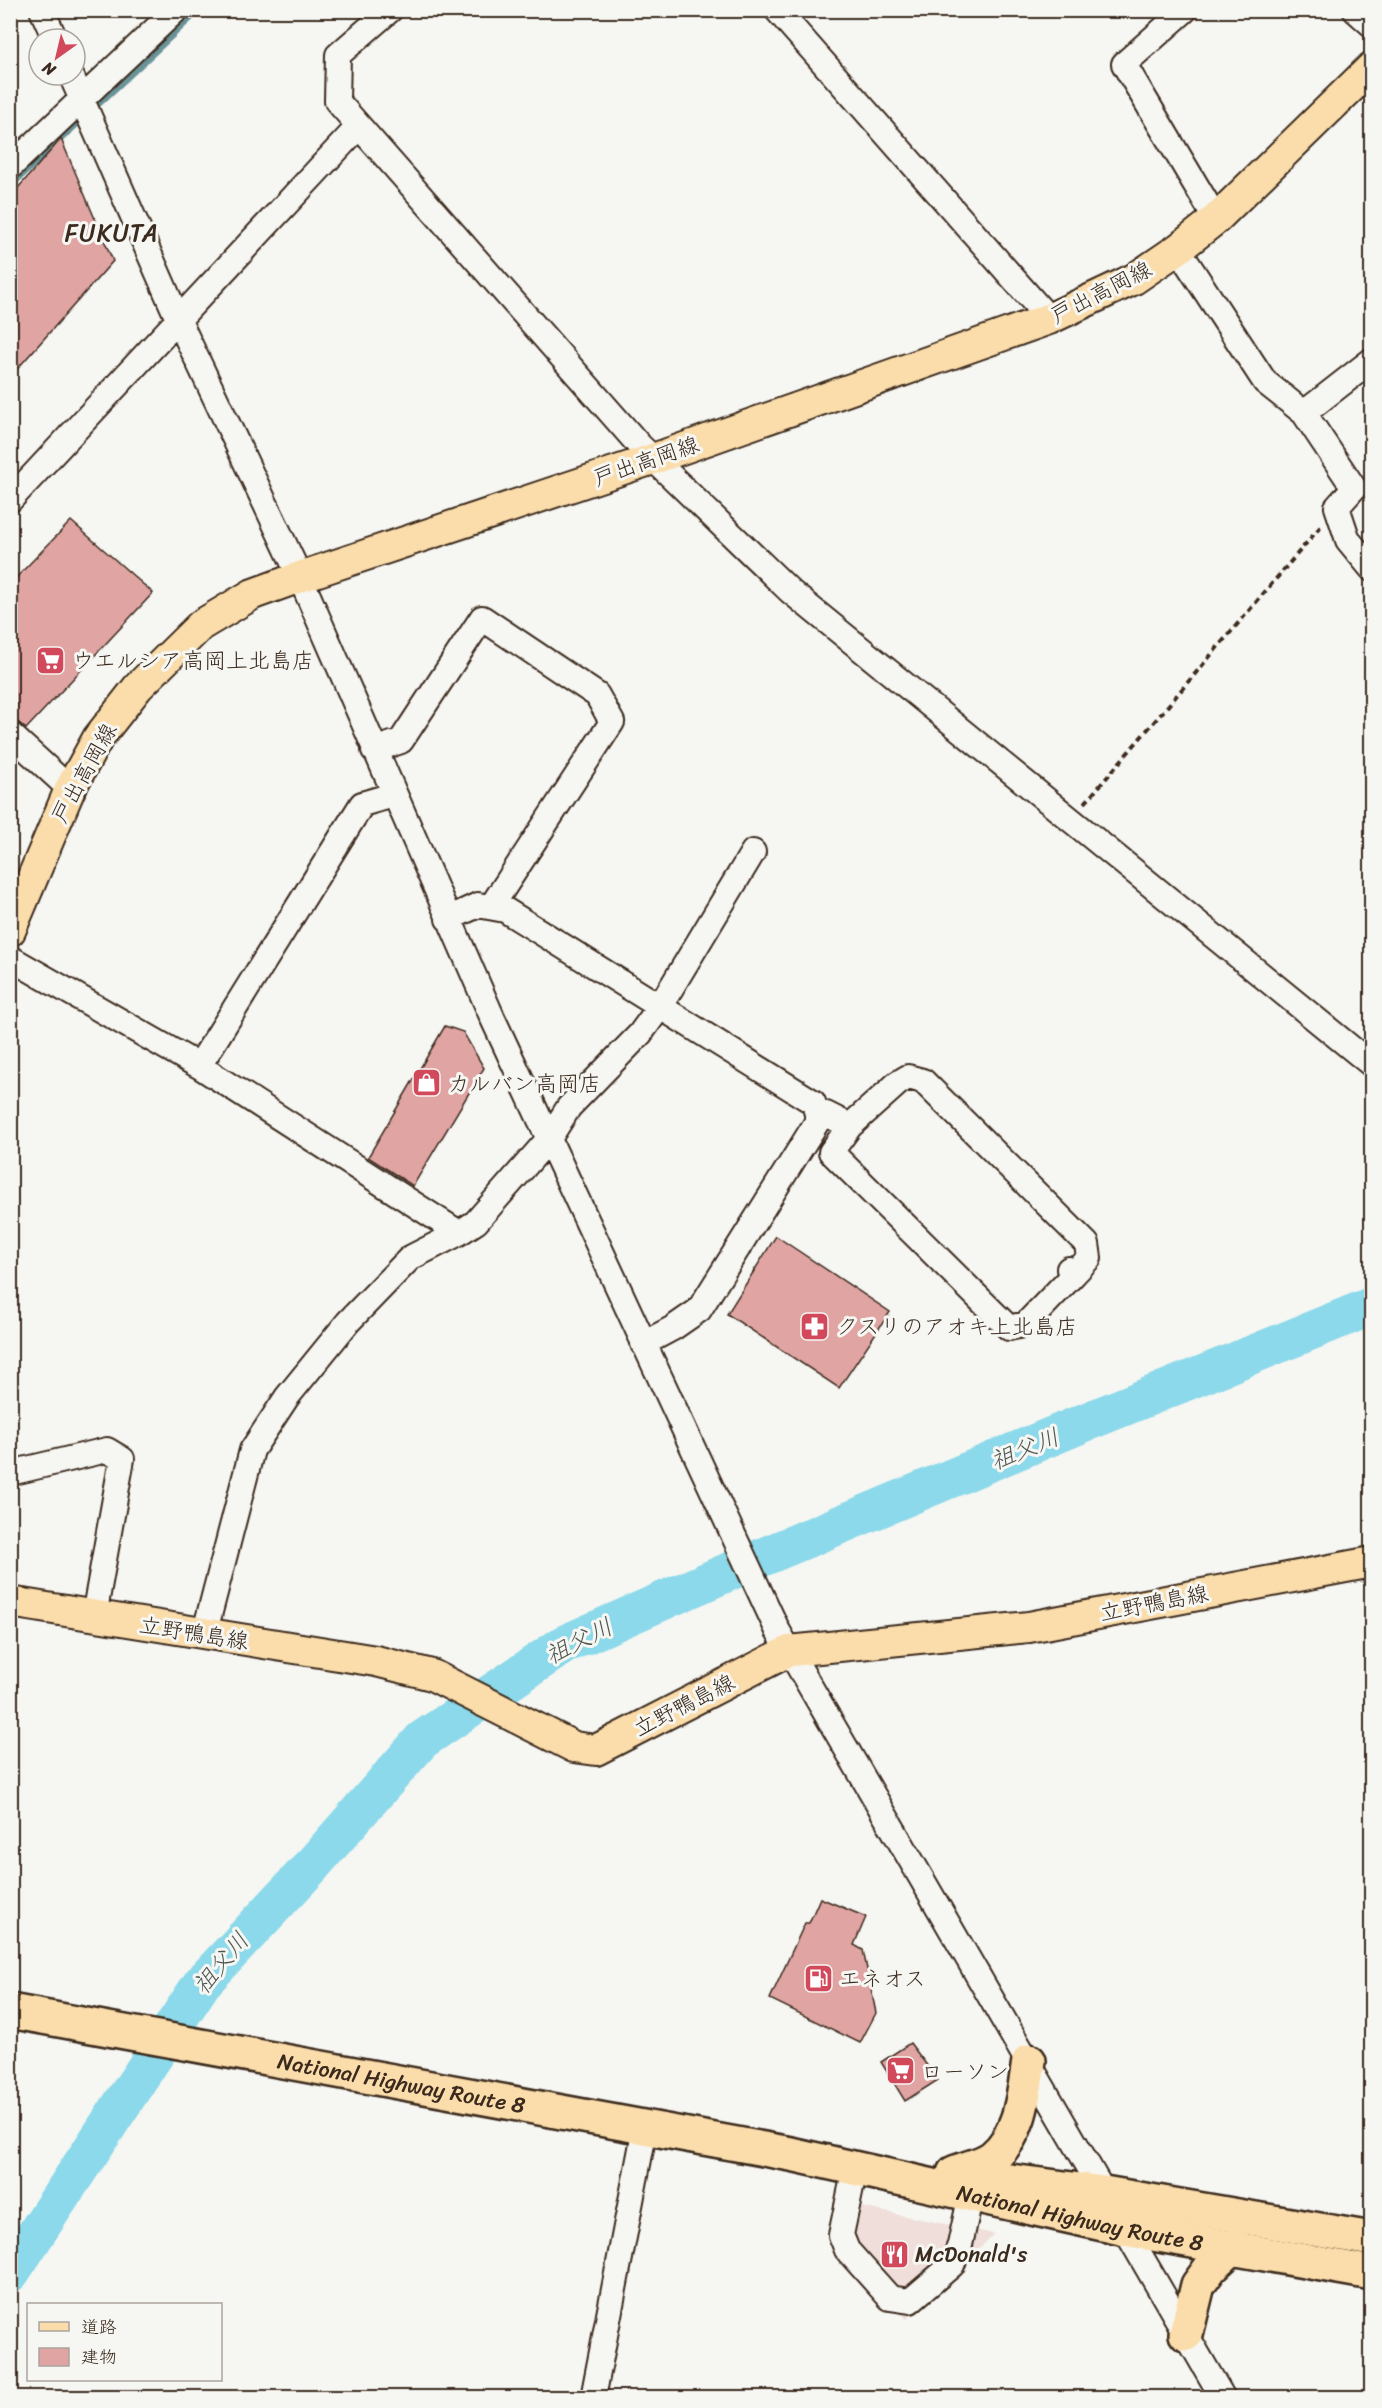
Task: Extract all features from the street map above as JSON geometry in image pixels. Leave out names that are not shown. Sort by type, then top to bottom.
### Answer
[{"type":"highway","name":"National Highway Route 8","points":[[10,2011],[99,2026],[230,2053],[962,2184],[1125,2229],[1371,2273]]},
{"type":"highway","points":[[962,2184],[993,2157],[1011,2134],[1023,2104],[1029,2061]]},
{"type":"highway","name":"National Highway Route 8","points":[[791,2154],[855,2168],[962,2184],[1104,2193],[1371,2239]]},
{"type":"highway","points":[[1186,2334],[1198,2285],[1211,2267],[1234,2247]]},
{"type":"main road","name":"戸出高岡線","points":[[10,931],[70,789],[98,738],[138,687],[201,625],[253,594],[653,459],[1049,319],[1134,279],[1216,219],[1371,67]]},
{"type":"main road","name":"立野鴨島線","points":[[10,1602],[376,1661],[432,1676],[574,1747],[596,1750],[784,1641],[1029,1627],[1371,1562]]},
{"type":"street","points":[[42,10],[50,27]]},
{"type":"street","points":[[10,167],[176,10]]},
{"type":"street","points":[[390,10],[338,55],[337,101],[653,459],[791,592],[1371,1065]]},
{"type":"street","points":[[777,10],[1049,319]]},
{"type":"street","points":[[1185,10],[1124,64],[1216,219]]},
{"type":"street","points":[[1355,10],[1371,25]]},
{"type":"street","points":[[76,87],[178,319],[300,577],[393,795],[548,1140],[784,1641],[1223,2397]]},
{"type":"street","points":[[10,500],[359,126]]},
{"type":"street","points":[[1178,249],[1265,382],[1304,413],[1354,488],[1336,507],[1348,540],[1371,569]]},
{"type":"street","points":[[1304,413],[1371,360]]},
{"type":"street","points":[[374,750],[401,741],[482,618],[597,695],[612,722],[586,776],[491,907]]},
{"type":"street","points":[[10,734],[70,789]]},
{"type":"street","points":[[199,1066],[362,804],[393,795]]},
{"type":"street","points":[[204,1635],[252,1450],[287,1397],[348,1322],[410,1258],[459,1233],[476,1221],[548,1140],[569,1107],[640,1034],[659,1008],[734,870],[753,852]]},
{"type":"street","points":[[448,919],[478,905],[505,910],[813,1102],[818,1113],[817,1122],[699,1310],[673,1328],[643,1344]]},
{"type":"street","points":[[10,958],[199,1066],[459,1233]]},
{"type":"street","points":[[908,1077],[923,1081],[1087,1244],[1089,1258],[1071,1271],[1026,1324],[1009,1328],[831,1152],[850,1126],[898,1083],[908,1077]]},
{"type":"street","points":[[818,1113],[826,1114],[850,1126]]},
{"type":"street","points":[[10,1473],[106,1450],[122,1459],[94,1616]]},
{"type":"street","points":[[593,2397],[645,2128]]},
{"type":"street","points":[[855,2168],[842,2235],[847,2250],[890,2298],[910,2301],[952,2265],[960,2245],[962,2184]]},
{"type":"path","points":[[1071,820],[1336,507]]},
{"type":"shaded area","points":[[841,2203],[994,2234],[907,2319],[832,2251]]},
{"type":"building","points":[[61,139],[113,261],[10,377],[10,197]]},
{"type":"building","name":"ウエルシア高岡上北島店","points":[[71,521],[153,593],[26,729],[10,720],[10,584]]},
{"type":"building","points":[[445,1026],[463,1032],[484,1068],[413,1186],[368,1157]]},
{"type":"building","points":[[776,1236],[890,1312],[839,1388],[727,1314]]},
{"type":"building","points":[[820,1898],[866,1917],[854,1945],[863,1950],[876,2013],[860,2043],[770,1999],[805,1923],[809,1923]]},
{"type":"building","points":[[910,2043],[938,2080],[905,2101],[881,2062]]},
{"type":"waterway","points":[[10,186],[199,10]]},
{"type":"waterway","name":"祖父川","points":[[10,2273],[202,1983],[308,1870],[422,1740],[565,1644],[751,1562],[1081,1424],[1372,1306]]},
{"type":"place","name":"ウエルシア高岡上北島店","points":[[51,660]]},
{"type":"place","name":"カルバン高岡店","points":[[427,1083]]},
{"type":"place","name":"クスリのアオキ上北島店","points":[[815,1326]]},
{"type":"place","name":"エネオス","points":[[818,1978]]},
{"type":"place","name":"ローソン","points":[[900,2071]]},
{"type":"place","name":"McDonald's","points":[[894,2254]]},
{"type":"district","name":"FUKUTA","points":[[112,233]]}]
